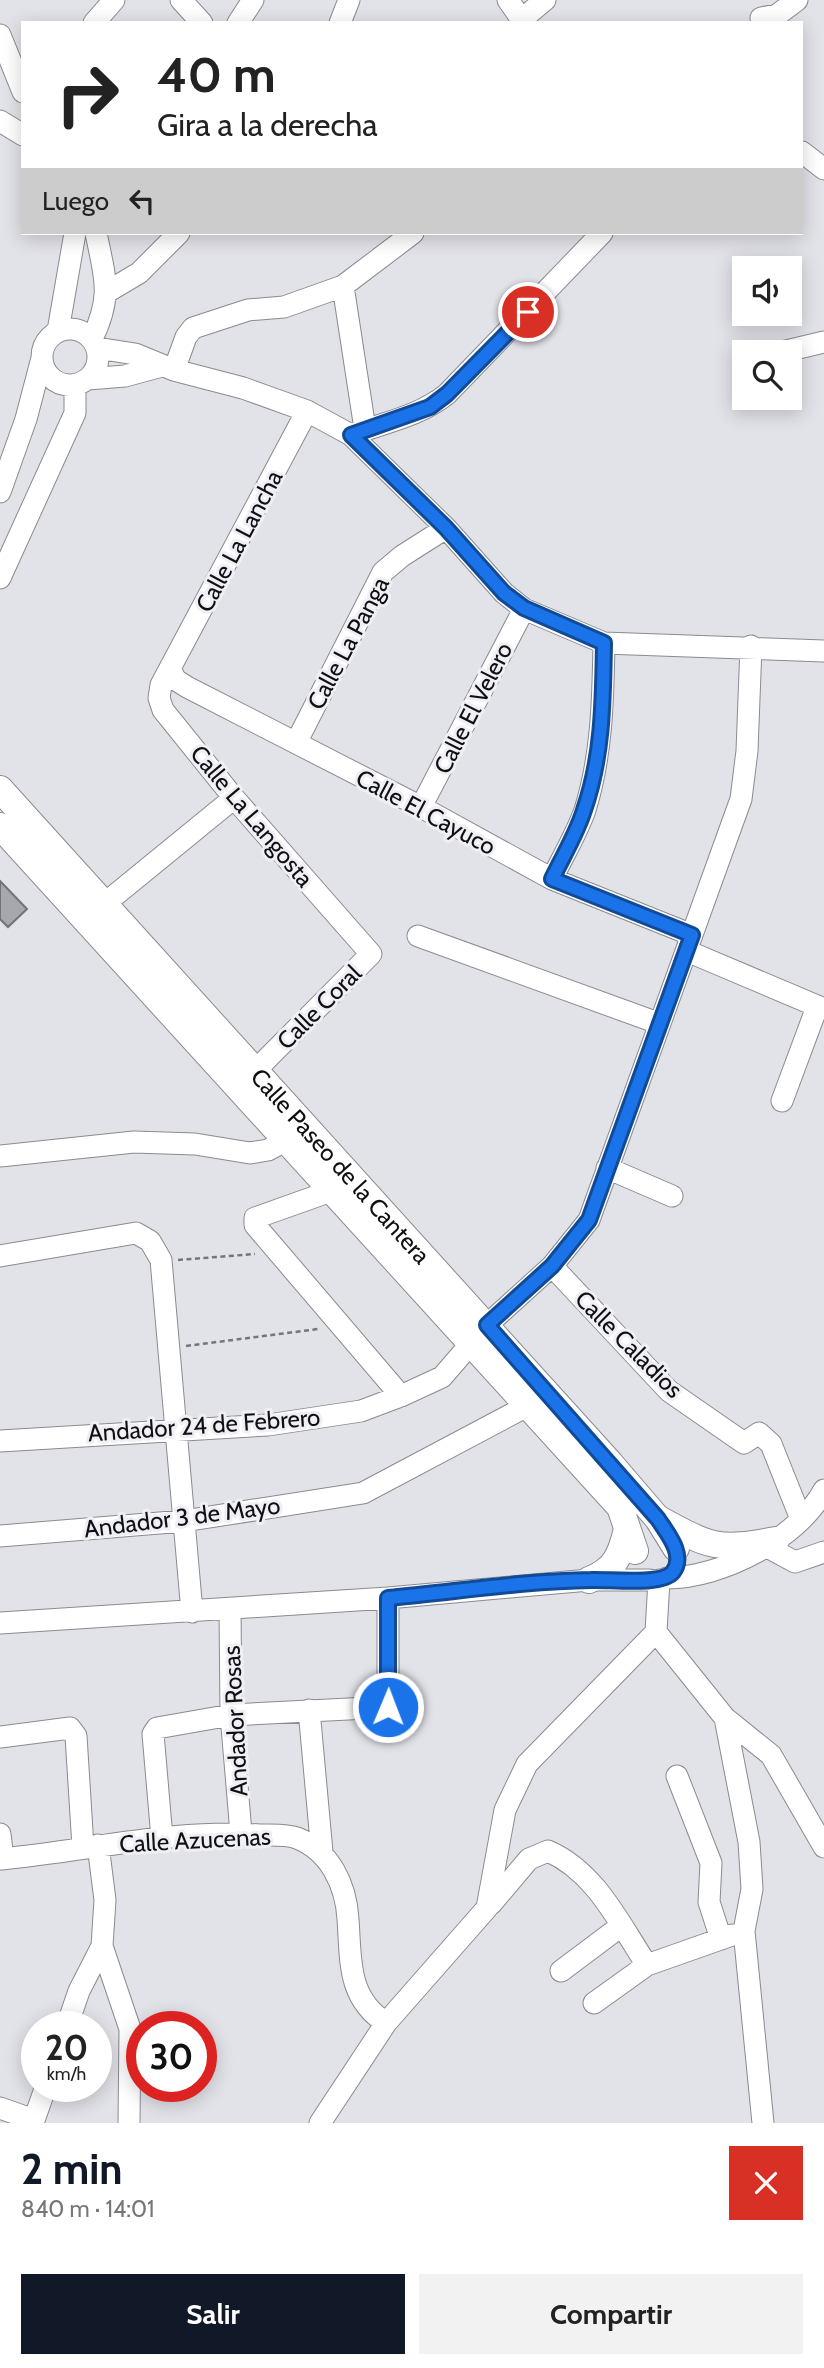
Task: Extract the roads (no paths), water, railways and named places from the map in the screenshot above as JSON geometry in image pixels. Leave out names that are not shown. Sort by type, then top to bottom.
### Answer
[{"type":"main road","name":"Calle Paseo de la Cantera","points":[[0,789],[95,912],[478,1335],[527,1406],[620,1507],[631,1540]]},
{"type":"main road","name":"Calle Paseo de la Cantera","points":[[0,825],[95,912]]},
{"type":"main road","name":"Calle Paseo de la Cantera","points":[[247,1079],[285,1141],[331,1191],[478,1335],[658,1519],[676,1548]]},
{"type":"main road","points":[[658,1519],[711,1546],[767,1544]]},
{"type":"main road","points":[[589,1580],[605,1573],[631,1540]]},
{"type":"street","points":[[96,21],[114,0]]},
{"type":"street","points":[[181,0],[200,21]]},
{"type":"street","points":[[341,21],[349,0]]},
{"type":"street","points":[[508,0],[522,21],[545,0]]},
{"type":"street","points":[[763,14],[778,15],[797,0]]},
{"type":"street","points":[[239,21],[253,1]]},
{"type":"street","points":[[0,36],[21,87]]},
{"type":"street","points":[[0,121],[21,134]]},
{"type":"street","points":[[803,153],[824,169]]},
{"type":"street","points":[[58,331],[75,235]]},
{"type":"street","points":[[0,578],[75,414],[82,382],[97,366],[94,344],[107,292],[96,235]]},
{"type":"street","points":[[107,292],[139,273],[177,235]]},
{"type":"street","points":[[42,358],[53,380],[82,382],[168,368],[193,328],[248,310],[284,307],[343,286],[410,235]]},
{"type":"street","points":[[358,432],[407,417],[430,407],[447,394],[600,235]]},
{"type":"street","points":[[343,286],[358,432]]},
{"type":"street","points":[[0,492],[26,419],[46,342],[58,331],[74,329],[94,344],[243,388],[358,432],[504,593],[524,608],[604,643],[751,646],[824,651]]},
{"type":"street","points":[[802,347],[824,341]]},
{"type":"street","name":"Calle La Lancha","points":[[171,671],[307,411]]},
{"type":"street","name":"Calle La Panga","points":[[296,743],[383,572],[446,528]]},
{"type":"street","name":"Calle El Velero","points":[[421,807],[524,608]]},
{"type":"street","points":[[552,879],[584,812],[597,766],[602,722],[604,643]]},
{"type":"street","name":"Andador 24 de Febrero","points":[[0,1441],[295,1421],[361,1411],[442,1377],[478,1335],[552,1266],[589,1220],[741,799],[747,751],[751,646]]},
{"type":"street","name":"Calle El Cayuco","points":[[171,671],[176,680],[187,687],[421,807],[552,879],[821,1008]]},
{"type":"street","name":"Calle La Langosta","points":[[171,671],[161,685],[159,698],[163,710],[234,798],[370,954]]},
{"type":"street","points":[[95,912],[234,798]]},
{"type":"street","points":[[418,936],[658,1023]]},
{"type":"street","name":"Calle Coral","points":[[247,1079],[370,954]]},
{"type":"street","points":[[782,1101],[821,1008]]},
{"type":"street","points":[[0,1156],[134,1142],[195,1144],[250,1153],[268,1150],[285,1141]]},
{"type":"street","points":[[607,1168],[672,1196]]},
{"type":"street","points":[[331,1191],[255,1218],[255,1225],[401,1396]]},
{"type":"street","points":[[1,1254],[136,1233],[150,1241],[161,1261],[192,1612]]},
{"type":"street","name":"Calle Caladios","points":[[552,1266],[669,1391],[744,1443],[759,1433],[771,1444],[801,1519]]},
{"type":"street","name":"Andador 3 de Mayo","points":[[0,1536],[184,1521],[363,1493],[527,1406]]},
{"type":"street","points":[[0,1623],[388,1598],[589,1580],[691,1578],[767,1544],[814,1509],[824,1490]]},
{"type":"street","points":[[658,1579],[637,1570],[631,1540],[664,1537],[676,1548],[678,1561],[658,1579],[656,1632],[725,1718],[771,1755],[824,1847]]},
{"type":"street","points":[[767,1544],[795,1562],[824,1552]]},
{"type":"street","points":[[162,1838],[153,1734],[158,1728],[230,1715],[388,1707],[388,1598]]},
{"type":"street","name":"Andador Rosas","points":[[230,1609],[230,1715],[241,1833]]},
{"type":"street","points":[[487,1908],[505,1810],[527,1763],[656,1632]]},
{"type":"street","points":[[309,1710],[322,1852],[338,1876],[348,1906],[356,1993],[372,2014],[386,2023]]},
{"type":"street","points":[[725,1718],[749,1842],[752,1889],[744,1931],[763,2123]]},
{"type":"street","points":[[0,1737],[70,1728],[76,1736],[90,1846],[105,1900],[102,1947],[130,2029],[130,2123]]},
{"type":"street","points":[[677,1776],[711,1863],[709,1902],[721,1939]]},
{"type":"street","name":"Calle Azucenas","points":[[1,1858],[162,1838],[241,1833],[295,1837],[322,1852]]},
{"type":"street","points":[[0,1834],[1,1858]]},
{"type":"street","points":[[320,2123],[386,2023],[529,1859],[548,1850],[565,1858],[587,1875],[647,1965]]},
{"type":"street","points":[[561,1971],[621,1926]]},
{"type":"street","points":[[594,2003],[647,1965],[744,1931]]},
{"type":"street","points":[[72,2011],[79,1991],[102,1947]]},
{"type":"street","points":[[0,2108],[34,2122],[41,2102]]}]
